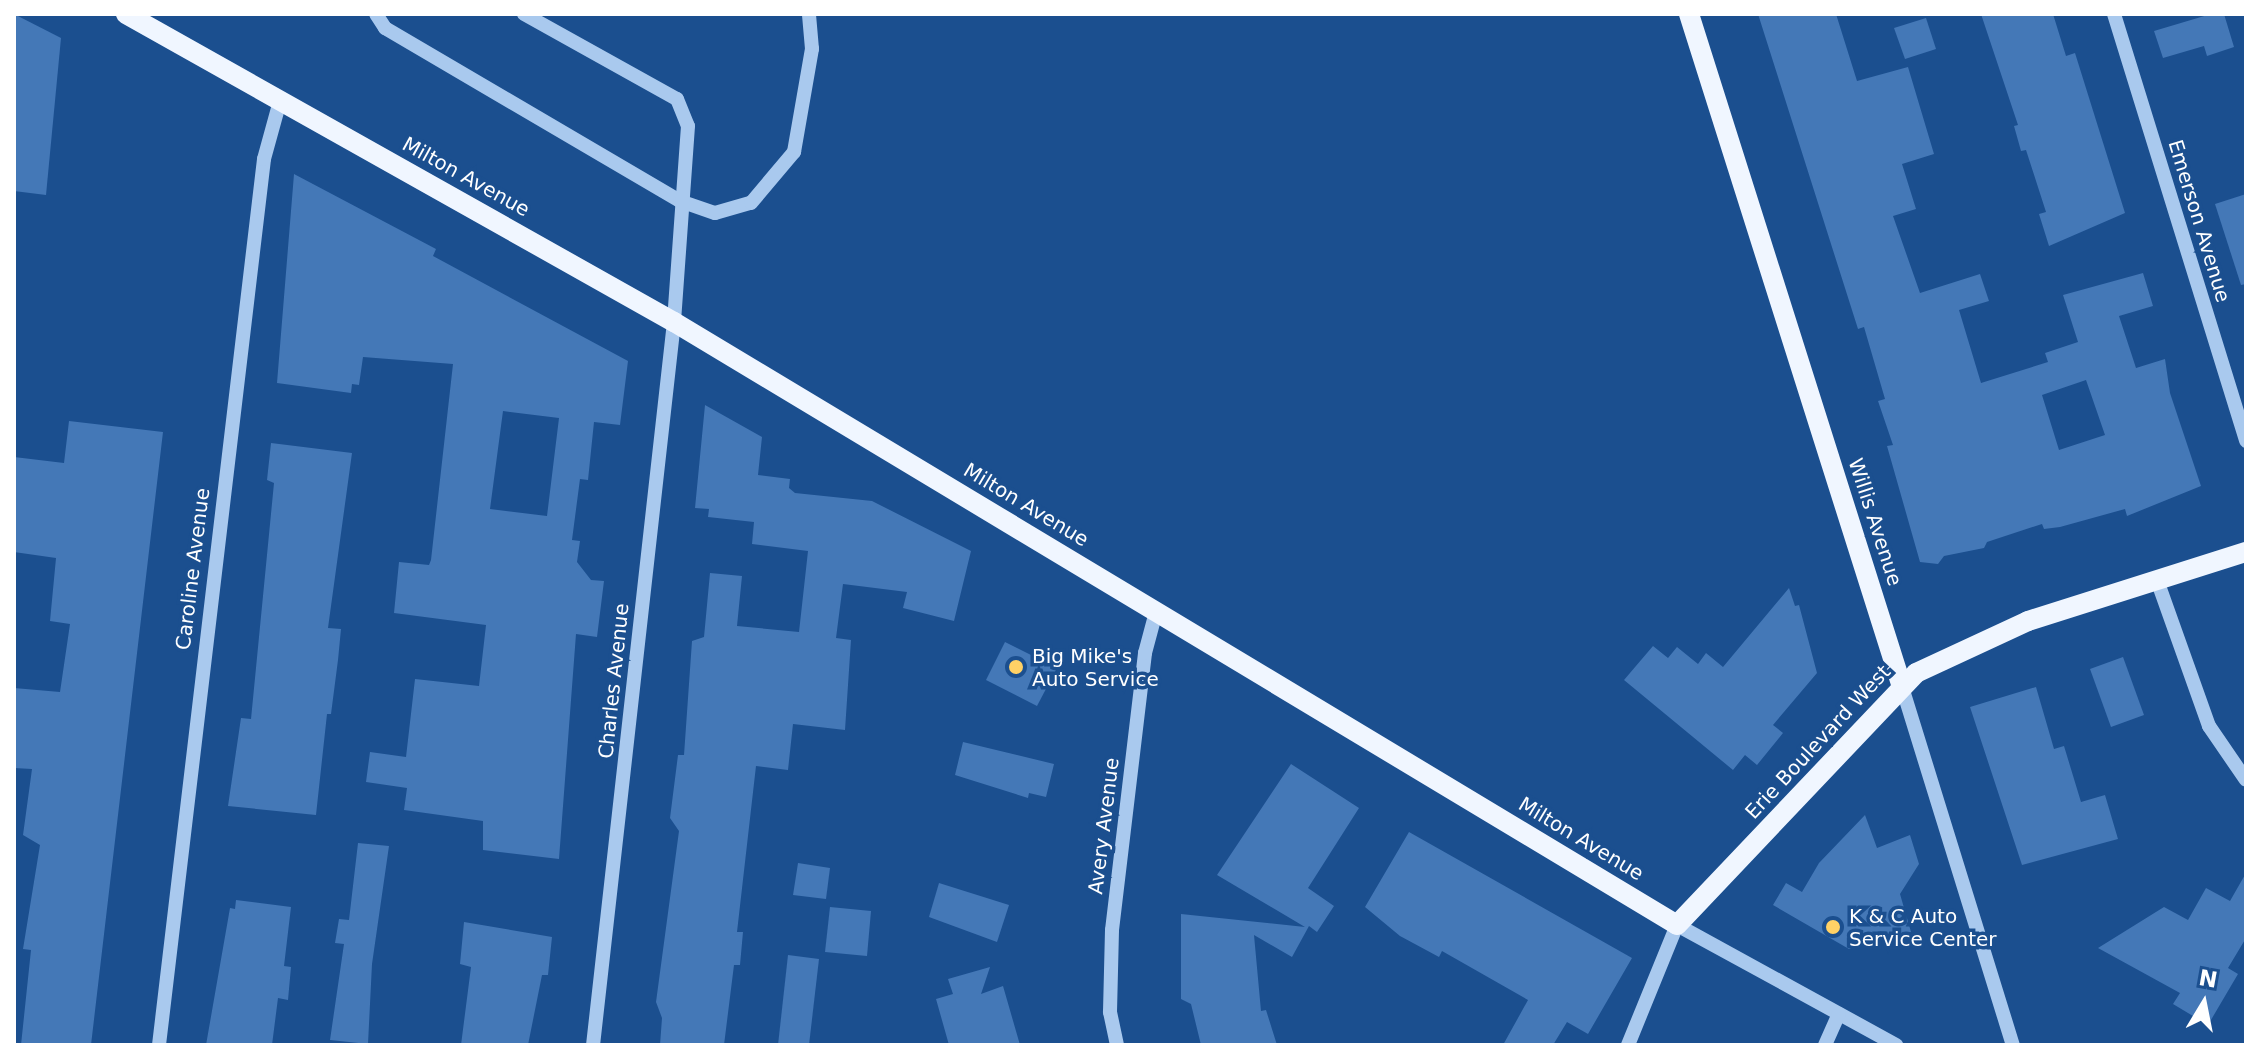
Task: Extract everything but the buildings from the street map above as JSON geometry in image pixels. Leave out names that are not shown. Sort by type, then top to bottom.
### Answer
[{"type":"main road","name":"Milton Avenue","points":[[126,14],[674,322],[1677,925]]},
{"type":"main road","name":"Willis Avenue","points":[[1689,14],[1902,687]]},
{"type":"main road","name":"Erie Boulevard West","points":[[1677,925],[1902,687],[1963,647],[2246,552]]},
{"type":"street","points":[[376,14],[385,28],[680,201],[715,213],[751,203],[794,152],[812,49],[809,14]]},
{"type":"street","name":"Charles Avenue","points":[[524,14],[677,99],[688,126],[680,201],[674,322],[593,1045]]},
{"type":"street","name":"Emerson Avenue","points":[[2114,14],[2246,441]]},
{"type":"street","name":"Caroline Avenue","points":[[159,1045],[264,159],[280,101]]},
{"type":"street","points":[[2157,580],[2209,726],[2246,780]]},
{"type":"street","name":"Avery Avenue","points":[[1117,1045],[1110,1012],[1112,930],[1145,653],[1156,612]]},
{"type":"street","name":"Willis Avenue","points":[[1902,687],[2013,1045]]},
{"type":"street","points":[[1628,1045],[1677,925]]},
{"type":"street","name":"Milton Avenue","points":[[1677,925],[1896,1045]]},
{"type":"street","points":[[1825,1045],[1839,1014]]},
{"type":"place","name":"Big Mike's Auto Service","points":[[1016,667]]},
{"type":"place","name":"K & C Auto Service Center","points":[[1833,927]]}]
